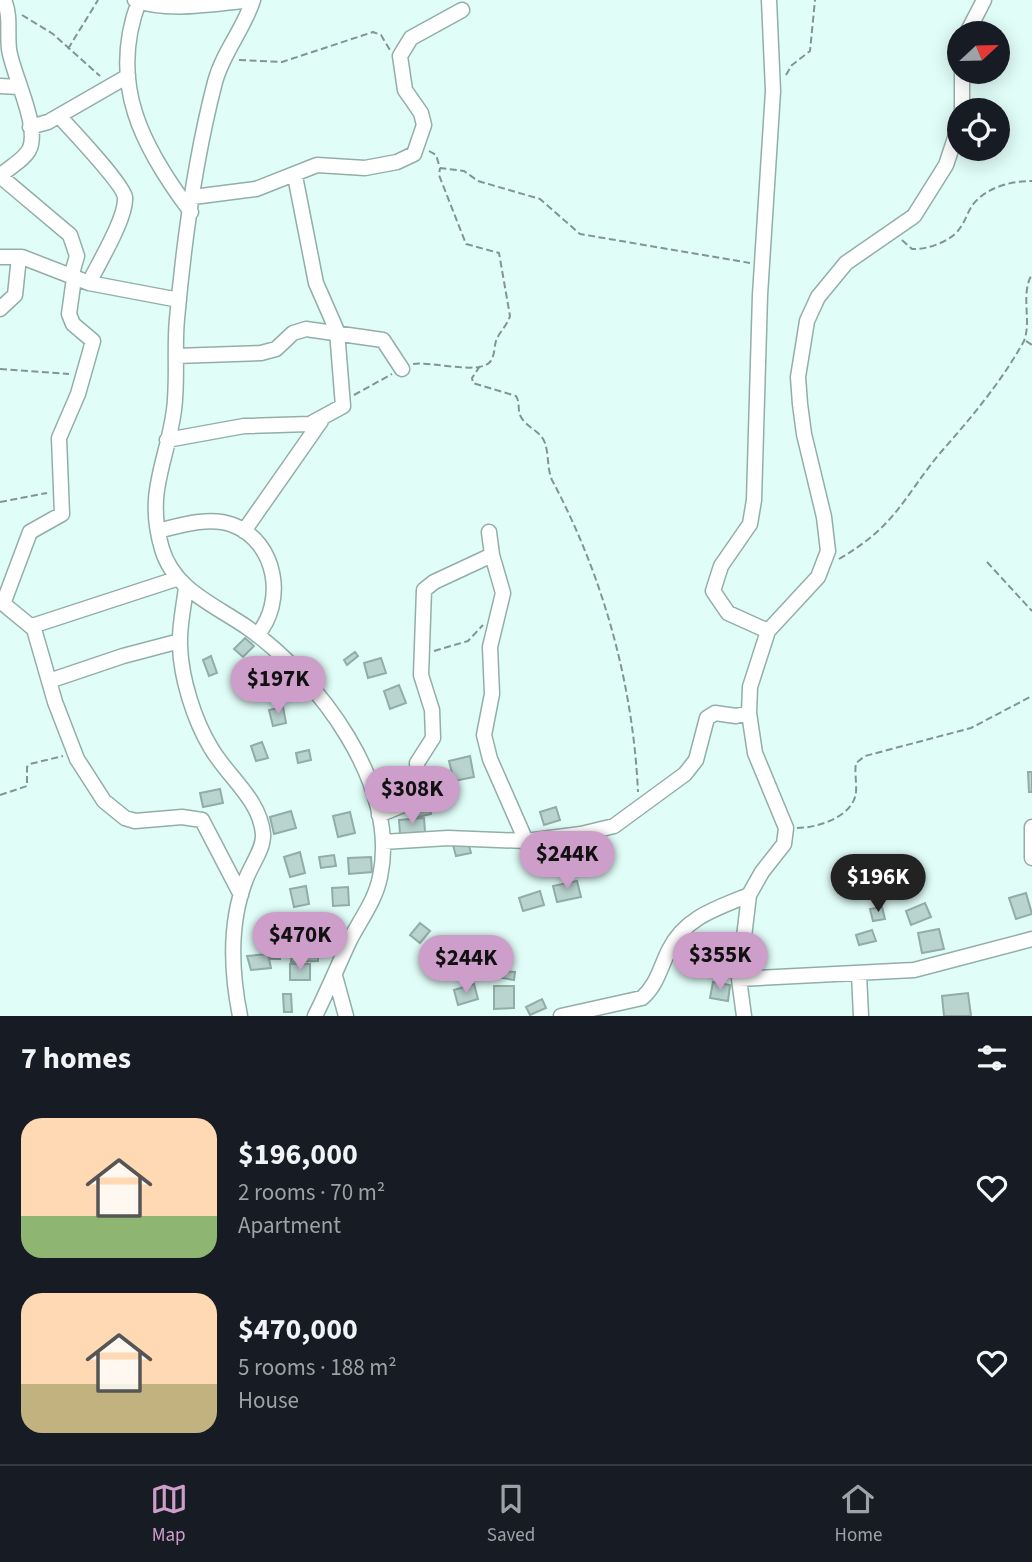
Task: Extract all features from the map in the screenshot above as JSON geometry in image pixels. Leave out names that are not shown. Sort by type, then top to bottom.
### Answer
[{"type":"street","points":[[192,204],[148,152],[128,76],[128,41],[137,1],[175,5],[253,0]]},
{"type":"street","points":[[253,0],[224,57],[210,107],[192,204],[179,300],[174,408],[155,492],[158,531],[166,560],[181,583],[257,635],[315,688],[339,721],[365,776],[379,815],[383,842],[379,882],[315,1016]]},
{"type":"street","points":[[768,631],[728,612],[713,592],[721,566],[750,524],[754,500],[762,265],[773,91],[769,0]]},
{"type":"street","points":[[973,21],[984,0]]},
{"type":"street","points":[[9,4],[9,51],[30,127],[29,150],[0,176],[71,235],[77,256],[69,314],[73,324],[93,341],[84,375],[59,438],[57,455],[63,489],[62,514],[30,532],[1,603],[32,626],[74,753],[95,790],[125,818],[135,821],[182,817],[202,820],[241,895]]},
{"type":"street","points":[[192,204],[244,192],[295,176],[317,165],[365,168],[397,162],[414,154],[424,125],[418,107],[405,90],[400,56],[411,38],[462,10]]},
{"type":"street","points":[[30,127],[59,116],[128,76]]},
{"type":"street","points":[[0,86],[19,87]]},
{"type":"street","points":[[59,116],[117,183],[125,196],[121,214],[89,284]]},
{"type":"street","points":[[744,1016],[739,979],[749,895],[784,844],[786,828],[760,769],[748,713],[754,670],[768,631],[823,568],[828,537],[804,434],[800,404],[798,377],[804,333],[818,297],[846,263],[914,216],[948,161]]},
{"type":"street","points":[[167,440],[244,426],[310,424],[321,421],[340,408],[344,400],[338,370],[337,331],[316,283],[295,176]]},
{"type":"street","points":[[0,257],[38,261],[89,284],[179,300]]},
{"type":"street","points":[[0,309],[15,295],[19,257]]},
{"type":"street","points":[[176,356],[261,353],[276,349],[299,330],[337,331],[383,340],[402,369]]},
{"type":"street","points":[[244,531],[321,421]]},
{"type":"street","points":[[158,531],[181,524],[220,522],[244,531],[264,553],[276,595],[273,610],[257,635]]},
{"type":"street","points":[[489,532],[492,555],[503,593],[491,647],[492,694],[484,735],[490,759],[526,841]]},
{"type":"street","points":[[379,815],[401,806],[412,797],[418,785],[417,763],[433,738],[432,710],[421,675],[424,590],[434,582],[492,555]]},
{"type":"street","points":[[32,626],[181,583]]},
{"type":"street","points":[[181,583],[180,641],[187,684],[202,730],[211,748],[250,801],[262,831],[262,841],[241,895],[232,970],[240,1016]]},
{"type":"street","points":[[49,681],[180,641]]},
{"type":"street","points":[[383,842],[448,838],[526,841],[603,829],[638,811],[685,774],[696,760],[707,718],[715,713],[736,716],[748,713]]},
{"type":"street","points":[[1032,827],[1032,858]]},
{"type":"street","points":[[561,1016],[622,1010],[642,998],[652,989],[676,937],[689,924],[711,910],[749,895]]},
{"type":"street","points":[[739,979],[927,968],[1032,939]]},
{"type":"street","points":[[859,974],[861,1016]]},
{"type":"street","points":[[335,976],[346,1016]]},
{"type":"path","points":[[68,49],[98,0]]},
{"type":"path","points":[[773,91],[792,65],[810,51],[815,0]]},
{"type":"path","points":[[9,4],[90,65],[109,88]]},
{"type":"path","points":[[224,57],[261,63],[282,62],[373,32],[381,35],[394,54],[400,56]]},
{"type":"path","points":[[344,400],[414,364],[436,362],[455,367],[480,366],[492,361],[496,340],[508,322],[506,288],[499,254],[466,244],[439,175],[440,168],[433,151],[414,154]]},
{"type":"path","points":[[440,168],[464,171],[478,181],[540,199],[585,235],[762,265]]},
{"type":"path","points":[[895,231],[912,250],[924,248],[960,229],[975,201],[989,191],[1007,183],[1032,181]]},
{"type":"path","points":[[823,568],[877,536],[901,510],[1025,341],[1030,322],[1027,292],[1032,274]]},
{"type":"path","points":[[1025,341],[1032,345]]},
{"type":"path","points":[[480,366],[472,378],[473,383],[516,396],[524,422],[545,440],[550,473],[564,497],[606,606],[634,734],[638,811]]},
{"type":"path","points":[[0,369],[84,375]]},
{"type":"path","points":[[0,502],[63,489]]},
{"type":"path","points":[[987,562],[1032,611]]},
{"type":"path","points":[[422,649],[441,650],[468,641],[478,628],[497,619]]},
{"type":"path","points":[[786,828],[811,828],[847,810],[855,796],[856,763],[865,756],[971,728],[1032,696]]},
{"type":"path","points":[[0,795],[27,786],[27,767],[30,764],[74,753]]},
{"type":"building","points":[[245,638],[254,646],[243,657],[234,649]]},
{"type":"building","points":[[355,652],[358,656],[347,665],[344,660]]},
{"type":"building","points":[[211,656],[217,673],[209,676],[203,660]]},
{"type":"building","points":[[381,658],[386,673],[368,678],[364,663]]},
{"type":"building","points":[[272,678],[280,691],[266,699],[258,687]]},
{"type":"building","points":[[399,685],[406,703],[390,709],[384,691]]},
{"type":"building","points":[[283,707],[286,723],[273,726],[269,710]]},
{"type":"building","points":[[262,742],[268,758],[256,761],[251,746]]},
{"type":"building","points":[[309,750],[311,760],[298,763],[296,753]]},
{"type":"building","points":[[470,756],[474,777],[454,781],[449,761]]},
{"type":"building","points":[[1028,772],[1032,772],[1032,792],[1029,792]]},
{"type":"building","points":[[397,779],[404,795],[398,797],[391,782]]},
{"type":"building","points":[[220,789],[223,803],[203,807],[200,793]]},
{"type":"building","points":[[428,802],[431,814],[414,818],[411,805]]},
{"type":"building","points":[[556,807],[560,820],[544,825],[540,812]]},
{"type":"building","points":[[291,811],[296,828],[274,834],[270,817]]},
{"type":"building","points":[[350,812],[355,833],[338,837],[333,816]]},
{"type":"building","points":[[424,818],[425,832],[400,834],[399,820]]},
{"type":"building","points":[[468,842],[471,853],[456,856],[453,845]]},
{"type":"building","points":[[300,852],[305,873],[290,877],[284,857]]},
{"type":"building","points":[[334,855],[336,866],[321,868],[319,857]]},
{"type":"building","points":[[371,857],[372,872],[349,874],[348,858]]},
{"type":"building","points":[[577,881],[581,897],[557,902],[553,886]]},
{"type":"building","points":[[306,886],[309,904],[294,907],[290,889]]},
{"type":"building","points":[[348,887],[349,905],[333,906],[332,888]]},
{"type":"building","points":[[540,891],[544,905],[523,911],[519,898]]},
{"type":"building","points":[[1026,893],[1032,914],[1016,919],[1009,898]]},
{"type":"building","points":[[925,903],[931,917],[911,925],[906,911]]},
{"type":"building","points":[[882,907],[885,919],[873,921],[870,909]]},
{"type":"building","points":[[420,923],[430,931],[420,943],[410,935]]},
{"type":"building","points":[[292,925],[319,927],[318,942],[291,941]]},
{"type":"building","points":[[939,929],[944,949],[922,953],[918,933]]},
{"type":"building","points":[[872,930],[876,941],[859,945],[856,935]]},
{"type":"building","points":[[277,932],[286,932],[286,942],[278,942]]},
{"type":"building","points":[[292,949],[318,949],[318,961],[291,962]]},
{"type":"building","points":[[270,950],[279,950],[280,959],[270,959]]},
{"type":"building","points":[[482,953],[485,968],[465,972],[463,957]]},
{"type":"building","points":[[268,954],[271,968],[251,970],[247,956]]},
{"type":"building","points":[[290,964],[310,964],[310,980],[290,980]]},
{"type":"building","points":[[503,971],[515,972],[514,980],[502,978]]},
{"type":"building","points":[[713,982],[730,985],[728,1001],[710,998]]},
{"type":"building","points":[[474,984],[478,999],[458,1005],[454,990]]},
{"type":"building","points":[[494,986],[514,986],[514,1008],[494,1009]]},
{"type":"building","points":[[968,993],[971,1016],[944,1016],[942,996]]},
{"type":"building","points":[[283,994],[291,994],[292,1012],[284,1012]]},
{"type":"building","points":[[542,999],[546,1008],[530,1015],[526,1007]]}]
